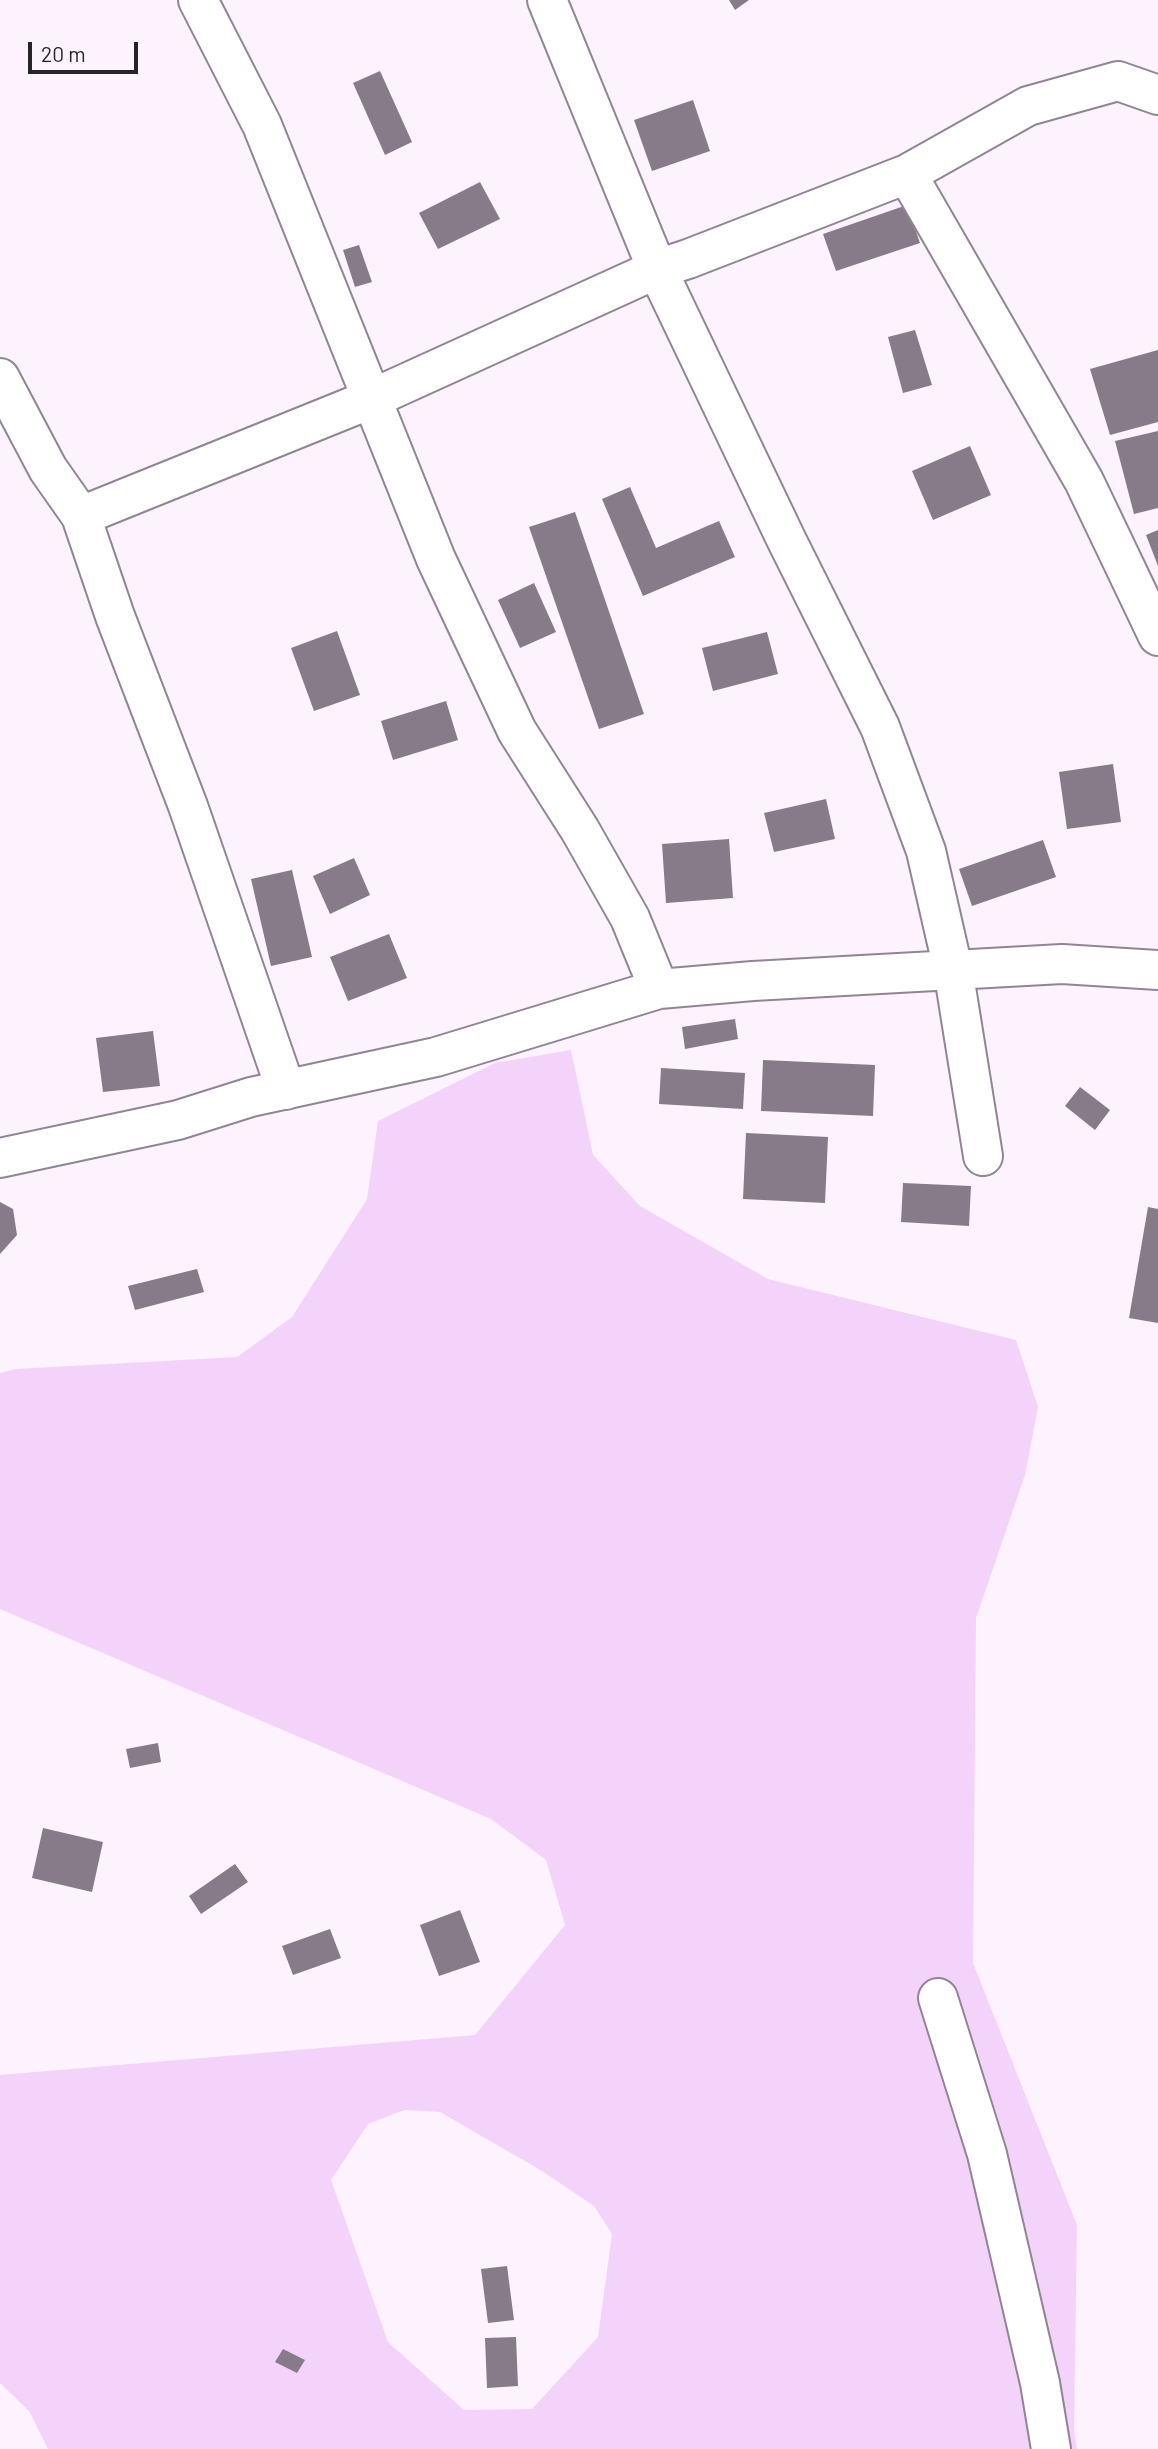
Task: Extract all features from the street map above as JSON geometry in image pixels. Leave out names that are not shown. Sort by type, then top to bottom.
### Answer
[{"type":"street","points":[[198,0],[262,125],[436,559],[517,732],[580,830],[630,918],[659,989]]},
{"type":"street","points":[[547,0],[657,269],[786,539],[880,727],[926,850],[953,969],[983,1156]]},
{"type":"street","points":[[80,516],[371,400],[657,269],[907,174],[1028,106],[1118,81],[1158,95]]},
{"type":"street","points":[[907,174],[1084,481],[1158,636]]},
{"type":"street","points":[[0,379],[48,469],[80,516],[115,616],[188,806],[286,1090]]},
{"type":"street","points":[[0,1158],[178,1120],[251,1097],[436,1057],[659,989],[1062,964],[1158,970]]},
{"type":"street","points":[[938,1998],[987,2154],[1040,2383],[1051,2449]]},
{"type":"shaded area","points":[[571,1050],[593,1155],[640,1206],[768,1279],[1016,1340],[1038,1407],[1025,1475],[976,1618],[973,1963],[1077,2225],[1074,2430],[1077,2449],[48,2449],[29,2411],[0,2383],[0,2075],[475,2035],[565,1925],[546,1860],[491,1819],[0,1609],[0,1373],[15,1369],[237,1357],[292,1317],[367,1199],[378,1121],[495,1063]],"holes":[[[404,2110],[440,2112],[542,2171],[594,2206],[612,2234],[598,2337],[532,2409],[464,2410],[388,2342],[331,2180],[368,2124]]]},
{"type":"building","points":[[729,0],[749,0],[735,10]]},
{"type":"building","points":[[380,71],[412,142],[385,155],[353,83]]},
{"type":"building","points":[[693,100],[710,151],[652,171],[634,120]]},
{"type":"building","points":[[480,182],[500,219],[438,249],[419,213]]},
{"type":"building","points":[[907,205],[920,243],[836,271],[823,234]]},
{"type":"building","points":[[359,245],[372,282],[355,287],[343,250]]},
{"type":"building","points":[[915,330],[932,385],[903,393],[888,337]]},
{"type":"building","points":[[1158,350],[1158,422],[1110,435],[1090,369]]},
{"type":"building","points":[[1158,431],[1158,508],[1134,514],[1115,441]]},
{"type":"building","points":[[970,446],[991,495],[933,520],[912,471]]},
{"type":"building","points":[[630,487],[656,548],[719,521],[735,557],[643,596],[602,499]]},
{"type":"building","points":[[575,512],[644,714],[599,729],[529,527]]},
{"type":"building","points":[[1158,530],[1158,566],[1146,535]]},
{"type":"building","points":[[534,583],[556,632],[520,648],[498,600]]},
{"type":"building","points":[[337,631],[360,695],[314,711],[291,648]]},
{"type":"building","points":[[767,632],[778,674],[713,691],[702,648]]},
{"type":"building","points":[[446,701],[458,740],[393,760],[381,721]]},
{"type":"building","points":[[1113,764],[1121,822],[1067,829],[1059,772]]},
{"type":"building","points":[[826,799],[835,839],[774,852],[764,813]]},
{"type":"building","points":[[729,839],[733,898],[666,903],[662,844]]},
{"type":"building","points":[[1043,840],[1056,877],[972,906],[959,869]]},
{"type":"building","points":[[354,858],[370,895],[330,914],[313,876]]},
{"type":"building","points":[[292,870],[312,957],[271,966],[251,879]]},
{"type":"building","points":[[389,934],[407,978],[348,1001],[330,957]]},
{"type":"building","points":[[735,1019],[738,1039],[685,1049],[682,1027]]},
{"type":"building","points":[[153,1031],[160,1086],[103,1092],[96,1038]]},
{"type":"building","points":[[763,1060],[875,1065],[873,1116],[761,1111]]},
{"type":"building","points":[[661,1068],[745,1073],[743,1109],[659,1104]]},
{"type":"building","points":[[1080,1087],[1110,1110],[1095,1130],[1065,1106]]},
{"type":"building","points":[[746,1133],[828,1137],[825,1203],[743,1199]]},
{"type":"building","points":[[903,1183],[971,1186],[969,1226],[901,1222]]},
{"type":"building","points":[[0,1202],[13,1209],[17,1235],[0,1254]]},
{"type":"building","points":[[1148,1207],[1158,1209],[1158,1323],[1129,1318]]},
{"type":"building","points":[[197,1269],[204,1292],[135,1310],[128,1286]]},
{"type":"building","points":[[158,1743],[161,1762],[130,1768],[126,1749]]},
{"type":"building","points":[[43,1828],[103,1842],[92,1892],[32,1878]]},
{"type":"building","points":[[235,1864],[248,1882],[201,1914],[189,1896]]},
{"type":"building","points":[[460,1910],[480,1962],[439,1976],[420,1925]]},
{"type":"building","points":[[330,1929],[341,1958],[293,1975],[282,1946]]},
{"type":"building","points":[[507,2266],[514,2320],[488,2323],[481,2269]]},
{"type":"building","points":[[516,2337],[518,2386],[487,2388],[485,2338]]},
{"type":"building","points":[[283,2349],[305,2360],[297,2373],[275,2362]]}]
